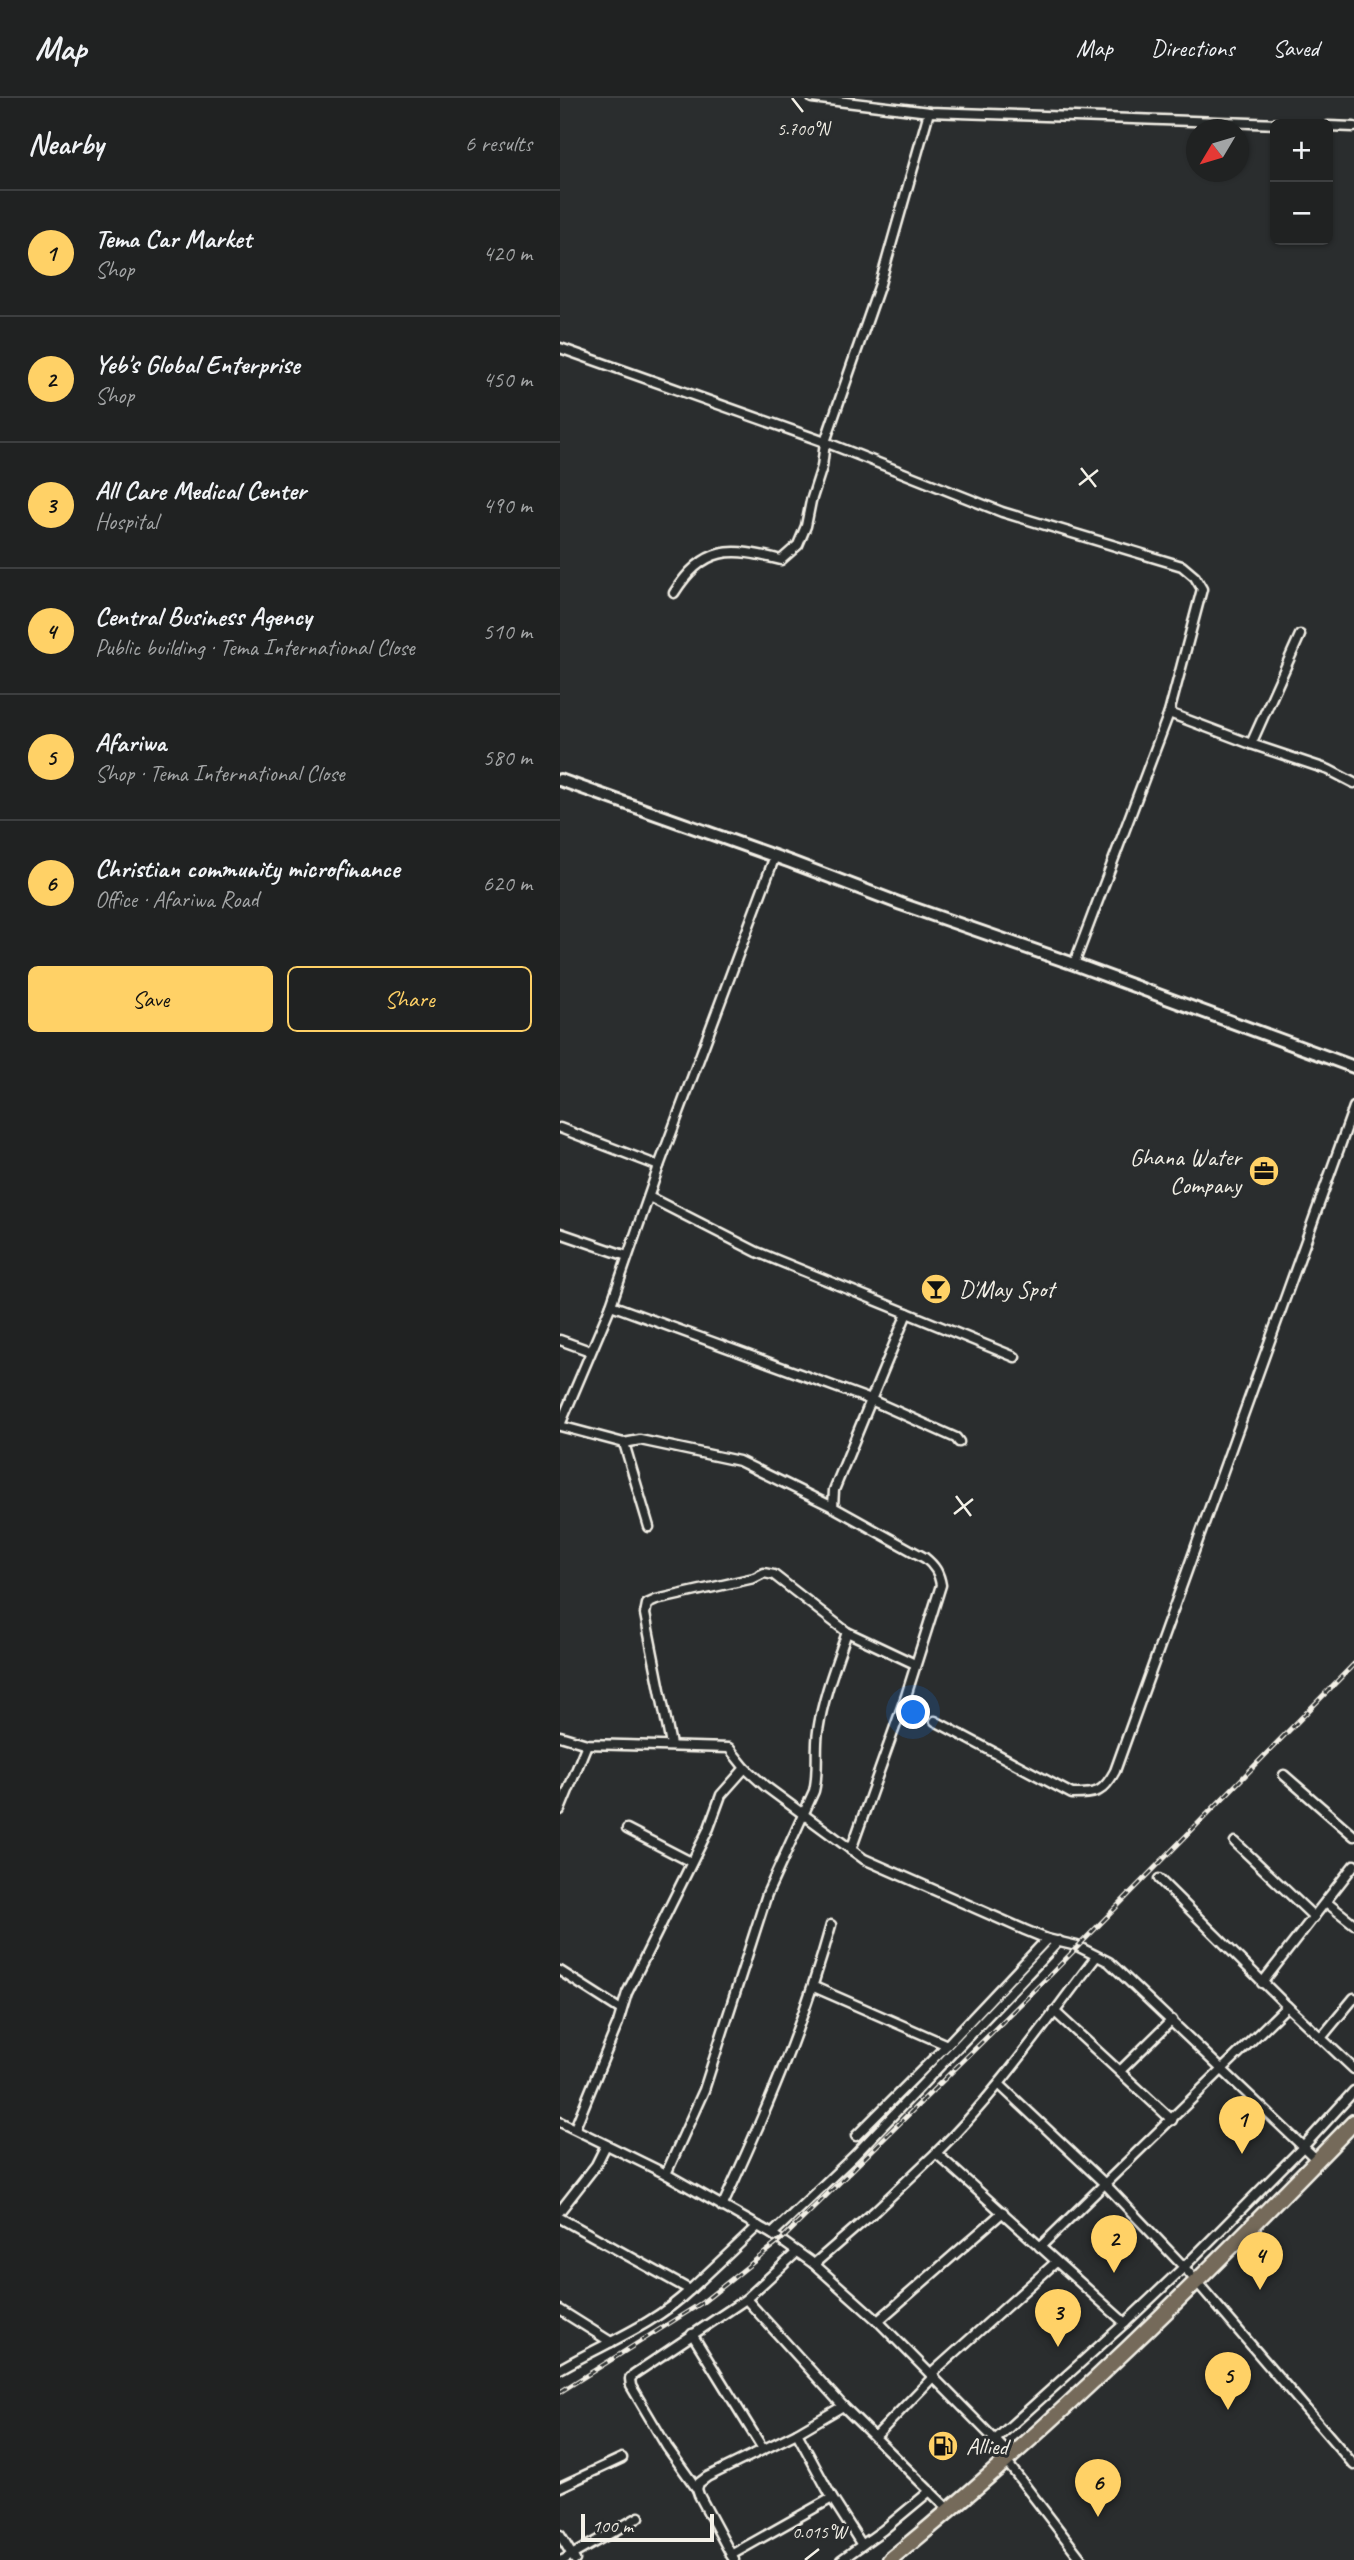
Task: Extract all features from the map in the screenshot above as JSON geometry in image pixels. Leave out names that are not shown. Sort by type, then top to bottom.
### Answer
[{"type":"highway","points":[[890,2560],[1009,2459],[1197,2282],[1354,2122]]},
{"type":"street","points":[[812,98],[929,112],[1270,124]]},
{"type":"street","points":[[674,593],[688,571],[721,552],[745,550],[781,560],[798,545],[806,526],[825,442],[880,284],[929,112]]},
{"type":"street","points":[[1333,126],[1354,127]]},
{"type":"street","points":[[560,348],[825,442],[1002,512],[1182,566],[1195,577],[1202,589],[1169,713],[1074,964]]},
{"type":"street","points":[[1251,744],[1300,635]]},
{"type":"street","points":[[1169,713],[1329,770],[1354,783]]},
{"type":"street","points":[[560,780],[1354,1067]]},
{"type":"street","points":[[775,856],[659,1166],[611,1305],[560,1426],[624,1443],[640,1440],[739,1461],[832,1507],[932,1564],[939,1575],[941,1585],[851,1850]]},
{"type":"street","points":[[935,1721],[1072,1794],[1095,1794],[1107,1785],[1115,1771],[1143,1695],[1354,1107]]},
{"type":"street","points":[[560,1128],[659,1166]]},
{"type":"street","points":[[649,1197],[757,1252],[1015,1357]]},
{"type":"street","points":[[560,1233],[627,1256]]},
{"type":"street","points":[[611,1305],[872,1400],[956,1437],[959,1442]]},
{"type":"street","points":[[832,1507],[834,1490],[907,1312]]},
{"type":"street","points":[[560,1340],[590,1351]]},
{"type":"street","points":[[624,1443],[649,1527]]},
{"type":"street","points":[[671,1745],[645,1614],[647,1604],[656,1600],[754,1578],[764,1573],[775,1575],[847,1632],[915,1664]]},
{"type":"street","points":[[666,2174],[704,2090],[767,1894],[817,1781],[818,1731],[829,1685],[847,1632]]},
{"type":"street","points":[[560,1736],[587,1744],[729,1748],[745,1768],[851,1850],[877,1866],[1047,1939],[1077,1947],[1117,1968],[1317,2160]]},
{"type":"street","points":[[560,1810],[587,1744]]},
{"type":"street","points":[[575,2128],[638,1969],[709,1828],[721,1795],[745,1768]]},
{"type":"street","points":[[1284,1775],[1354,1836]]},
{"type":"street","points":[[627,1829],[691,1862]]},
{"type":"street","points":[[1235,1842],[1314,1917]]},
{"type":"street","points":[[1262,1983],[1354,1866]]},
{"type":"street","points":[[1159,1879],[1262,1983],[1354,2069]]},
{"type":"street","points":[[1326,1902],[1354,1924]]},
{"type":"street","points":[[722,2207],[771,2101],[814,1987],[831,1925]]},
{"type":"street","points":[[856,2136],[1047,1939]]},
{"type":"street","points":[[772,2234],[853,2156],[1059,1941]]},
{"type":"street","points":[[814,2264],[968,2121],[1096,1956]]},
{"type":"street","points":[[560,1971],[621,2010]]},
{"type":"street","points":[[814,1987],[947,2045]]},
{"type":"street","points":[[1321,2038],[1354,1998]]},
{"type":"street","points":[[1040,2246],[1287,2006]]},
{"type":"street","points":[[1054,2011],[1172,2120]]},
{"type":"street","points":[[1120,2071],[1172,2020]]},
{"type":"street","points":[[999,2084],[1105,2184],[1184,2267],[1354,2465]]},
{"type":"street","points":[[995,2440],[1184,2267],[1303,2147],[1354,2091]]},
{"type":"street","points":[[560,2122],[666,2174],[772,2234],[814,2264],[878,2321],[995,2440],[1082,2560]]},
{"type":"street","points":[[560,2211],[596,2165],[606,2145]]},
{"type":"street","points":[[936,2153],[1125,2323]]},
{"type":"street","points":[[878,2321],[1003,2213]]},
{"type":"street","points":[[560,2218],[690,2290]]},
{"type":"street","points":[[560,2369],[675,2303],[758,2226]]},
{"type":"street","points":[[797,2252],[746,2299],[630,2379],[631,2386],[667,2447],[697,2489],[733,2557],[832,2498]]},
{"type":"street","points":[[875,2437],[932,2375],[1056,2262]]},
{"type":"street","points":[[746,2299],[843,2406],[949,2511]]},
{"type":"street","points":[[560,2310],[611,2342]]},
{"type":"street","points":[[692,2334],[762,2449]]},
{"type":"street","points":[[697,2489],[699,2483],[707,2477],[797,2433],[843,2406]]},
{"type":"street","points":[[797,2433],[832,2498],[862,2545]]},
{"type":"street","points":[[560,2487],[622,2458]]},
{"type":"street","points":[[841,2560],[904,2514],[930,2491]]},
{"type":"street","points":[[560,2535],[570,2559],[639,2517]]},
{"type":"railway","points":[[560,2392],[703,2302],[781,2240],[1052,1973],[1354,1664]]},
{"type":"place","name":"Ghana Water Company","points":[[1264,1171]]},
{"type":"place","name":"D'May Spot","points":[[936,1289]]},
{"type":"place","name":"Tema Car Market","points":[[1242,2154]]},
{"type":"place","name":"Yeb's Global Enterprise","points":[[1114,2273]]},
{"type":"place","name":"Central Business Agency","points":[[1260,2290]]},
{"type":"place","name":"All Care Medical Center","points":[[1058,2347]]},
{"type":"place","name":"Afariwa","points":[[1228,2410]]},
{"type":"place","name":"Allied","points":[[943,2446]]},
{"type":"place","name":"Christian community microfinance","points":[[1098,2517]]}]
